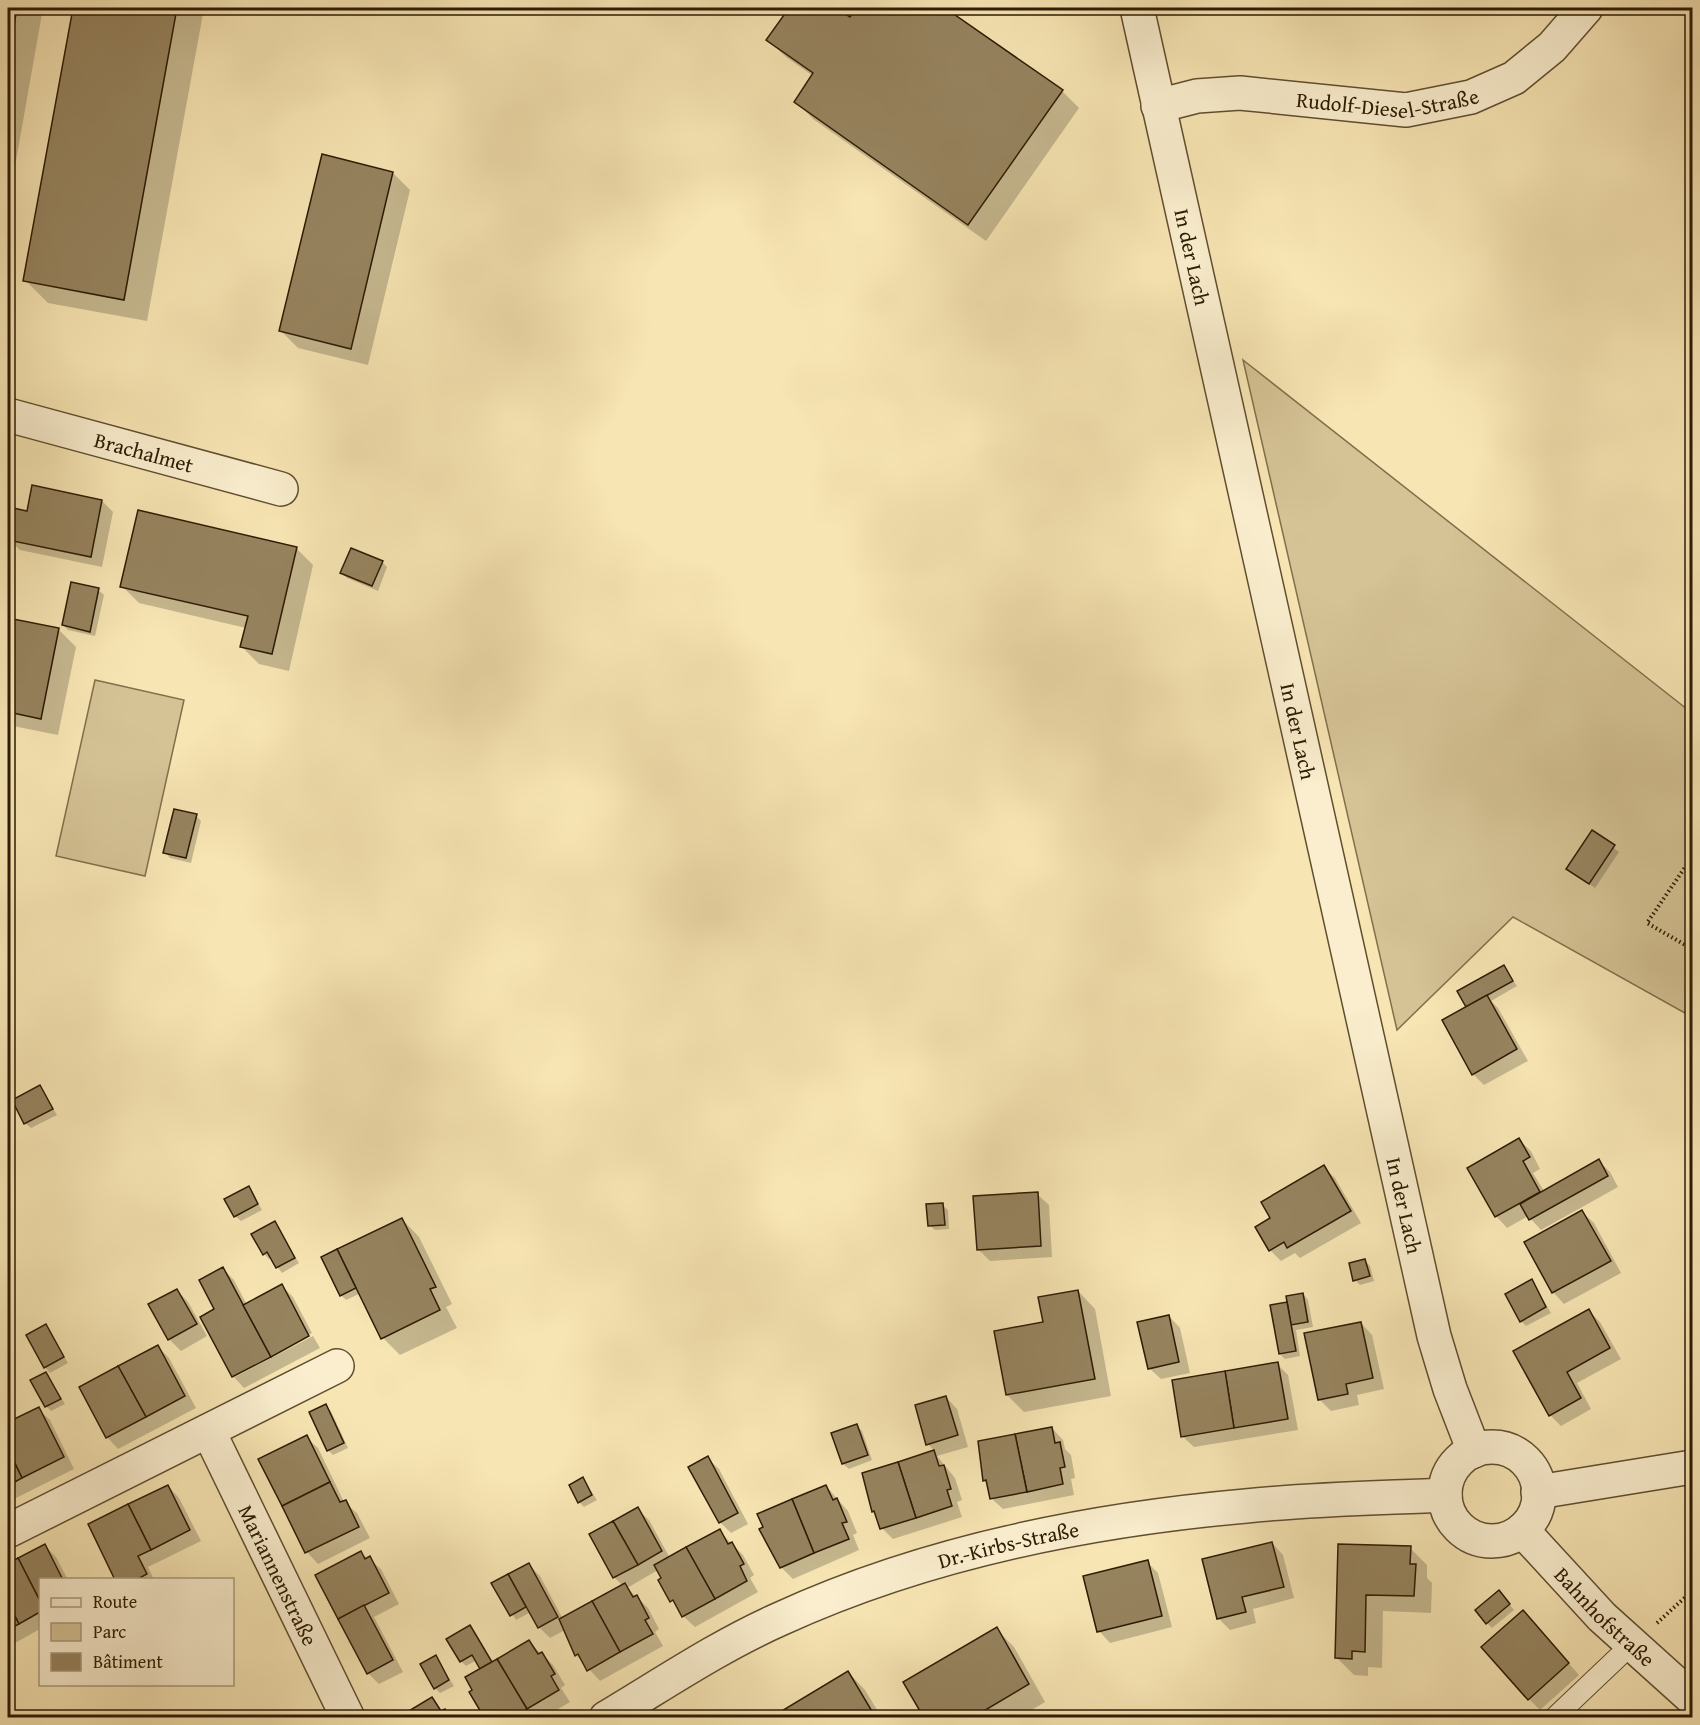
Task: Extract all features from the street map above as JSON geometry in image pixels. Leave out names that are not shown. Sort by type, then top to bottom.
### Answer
[{"type":"street","name":"In der Lach","points":[[1137,8],[1434,1336],[1450,1389],[1474,1451]]},
{"type":"street","name":"Rudolf-Diesel-Straße","points":[[1158,106],[1197,96],[1240,93],[1406,110],[1471,97],[1514,78],[1552,47],[1586,8]]},
{"type":"street","name":"Brachalmet","points":[[8,415],[281,489]]},
{"type":"street","points":[[8,1531],[337,1366]]},
{"type":"street","name":"Mariannenstraße","points":[[208,1432],[348,1718]]},
{"type":"street","points":[[1495,1448],[1516,1455],[1532,1471],[1538,1492],[1536,1509],[1522,1530],[1498,1541],[1472,1537],[1453,1520],[1447,1508],[1445,1495],[1450,1473],[1464,1457],[1474,1451],[1495,1448]]},
{"type":"street","points":[[1538,1492],[1692,1467]]},
{"type":"street","name":"Dr.-Kirbs-Straße","points":[[606,1718],[708,1656],[780,1618],[877,1581],[960,1555],[1056,1534],[1169,1514],[1246,1506],[1445,1495]]},
{"type":"street","name":"Bahnhofstraße","points":[[1522,1530],[1602,1617],[1692,1698]]},
{"type":"lane","points":[[1554,1718],[1633,1643]]},
{"type":"path","points":[[1692,857],[1647,923],[1692,949]]},
{"type":"path","points":[[1633,1643],[1692,1591]]},
{"type":"green space","points":[[1243,360],[1692,713],[1692,1017],[1513,917],[1397,1030]]},
{"type":"green space","points":[[95,680],[184,700],[145,876],[56,856]]},
{"type":"building","points":[[8,8],[17,8],[8,60]]},
{"type":"building","points":[[73,8],[177,8],[124,300],[23,281]]},
{"type":"building","points":[[789,8],[836,8],[850,17],[856,8],[945,8],[1063,90],[968,225],[794,102],[813,73],[766,40]]},
{"type":"building","points":[[322,154],[393,172],[351,349],[279,331]]},
{"type":"building","points":[[32,485],[102,500],[91,557],[8,540],[13,508],[27,511]]},
{"type":"building","points":[[138,510],[297,547],[272,654],[240,647],[248,616],[120,587]]},
{"type":"building","points":[[351,548],[383,561],[372,586],[340,573]]},
{"type":"building","points":[[71,582],[99,588],[90,632],[62,625]]},
{"type":"building","points":[[8,618],[59,628],[41,719],[8,712]]},
{"type":"building","points":[[174,809],[197,814],[186,858],[163,853]]},
{"type":"building","points":[[1592,830],[1615,845],[1589,884],[1566,869]]},
{"type":"building","points":[[1504,965],[1513,981],[1466,1007],[1457,991]]},
{"type":"building","points":[[1487,995],[1517,1049],[1472,1075],[1442,1020]]},
{"type":"building","points":[[40,1085],[53,1109],[24,1124],[12,1100]]},
{"type":"building","points":[[1519,1138],[1530,1157],[1523,1161],[1540,1192],[1495,1217],[1467,1168]]},
{"type":"building","points":[[1599,1159],[1608,1176],[1529,1220],[1520,1204]]},
{"type":"building","points":[[1324,1165],[1351,1211],[1287,1248],[1284,1242],[1269,1251],[1255,1227],[1270,1218],[1261,1202]]},
{"type":"building","points":[[249,1186],[258,1204],[234,1217],[224,1199]]},
{"type":"building","points":[[1038,1192],[1041,1246],[977,1250],[973,1196]]},
{"type":"building","points":[[943,1203],[945,1225],[928,1226],[926,1204]]},
{"type":"building","points":[[1582,1210],[1611,1261],[1552,1293],[1524,1242]]},
{"type":"building","points":[[402,1218],[436,1287],[430,1289],[440,1310],[381,1339],[337,1249]]},
{"type":"building","points":[[275,1221],[295,1258],[276,1268],[267,1252],[263,1255],[251,1234]]},
{"type":"building","points":[[337,1249],[356,1288],[340,1296],[321,1257]]},
{"type":"building","points":[[1365,1259],[1370,1276],[1353,1281],[1349,1263]]},
{"type":"building","points":[[223,1267],[271,1357],[232,1377],[200,1317],[214,1309],[199,1280]]},
{"type":"building","points":[[1532,1279],[1546,1307],[1520,1322],[1505,1294]]},
{"type":"building","points":[[282,1284],[309,1336],[271,1357],[243,1305]]},
{"type":"building","points":[[177,1289],[197,1324],[168,1340],[148,1304]]},
{"type":"building","points":[[1078,1290],[1095,1379],[1006,1395],[994,1331],[1043,1322],[1038,1297]]},
{"type":"building","points":[[1303,1293],[1308,1322],[1291,1325],[1286,1296]]},
{"type":"building","points":[[1287,1302],[1296,1351],[1279,1354],[1270,1305]]},
{"type":"building","points":[[1589,1309],[1610,1348],[1567,1372],[1581,1398],[1549,1416],[1513,1351]]},
{"type":"building","points":[[1169,1315],[1179,1362],[1148,1369],[1137,1322]]},
{"type":"building","points":[[1361,1322],[1373,1378],[1346,1384],[1348,1394],[1318,1400],[1304,1333]]},
{"type":"building","points":[[46,1324],[64,1357],[44,1368],[26,1335]]},
{"type":"building","points":[[158,1345],[185,1396],[146,1417],[118,1366]]},
{"type":"building","points":[[1278,1362],[1288,1419],[1234,1428],[1225,1371]]},
{"type":"building","points":[[118,1366],[146,1417],[106,1438],[79,1387]]},
{"type":"building","points":[[1225,1371],[1234,1428],[1181,1437],[1172,1380]]},
{"type":"building","points":[[46,1372],[61,1399],[45,1407],[30,1380]]},
{"type":"building","points":[[946,1396],[958,1435],[926,1445],[915,1405]]},
{"type":"building","points":[[326,1404],[344,1443],[327,1451],[309,1412]]},
{"type":"building","points":[[39,1407],[64,1457],[22,1478],[8,1449],[8,1422]]},
{"type":"building","points":[[857,1424],[868,1455],[842,1464],[831,1433]]},
{"type":"building","points":[[1052,1427],[1055,1443],[1060,1442],[1065,1467],[1060,1468],[1063,1484],[1027,1492],[1015,1434]]},
{"type":"building","points":[[1015,1434],[1027,1492],[990,1499],[986,1480],[983,1481],[978,1441]]},
{"type":"building","points":[[307,1435],[330,1482],[282,1506],[258,1459]]},
{"type":"building","points":[[8,1449],[22,1478],[8,1486]]},
{"type":"building","points":[[934,1450],[939,1466],[944,1465],[951,1489],[947,1490],[952,1506],[916,1518],[898,1462]]},
{"type":"building","points":[[708,1456],[738,1513],[719,1523],[688,1467]]},
{"type":"building","points":[[898,1462],[916,1518],[880,1529],[874,1511],[872,1512],[862,1473]]},
{"type":"building","points":[[583,1477],[592,1495],[578,1503],[569,1485]]},
{"type":"building","points":[[330,1482],[340,1502],[346,1500],[359,1527],[305,1553],[282,1506]]},
{"type":"building","points":[[168,1485],[190,1530],[151,1550],[128,1504]]},
{"type":"building","points":[[826,1485],[833,1500],[837,1498],[847,1522],[842,1523],[849,1539],[814,1553],[792,1499]]},
{"type":"building","points":[[792,1499],[814,1553],[780,1568],[759,1529],[763,1527],[757,1514]]},
{"type":"building","points":[[128,1504],[151,1550],[138,1556],[147,1574],[140,1578],[114,1578],[88,1524]]},
{"type":"building","points":[[638,1507],[662,1551],[638,1565],[613,1521]]},
{"type":"building","points":[[613,1521],[638,1565],[613,1578],[589,1534]]},
{"type":"building","points":[[720,1529],[728,1544],[732,1542],[744,1564],[740,1566],[747,1581],[715,1599],[686,1547]]},
{"type":"building","points":[[1272,1542],[1284,1587],[1242,1597],[1246,1612],[1217,1619],[1202,1559]]},
{"type":"building","points":[[45,1544],[62,1578],[39,1578],[39,1599],[18,1558]]},
{"type":"building","points":[[1338,1544],[1411,1546],[1410,1564],[1416,1564],[1414,1596],[1366,1595],[1365,1652],[1352,1651],[1352,1659],[1335,1658]]},
{"type":"building","points":[[686,1547],[715,1599],[682,1617],[673,1600],[670,1602],[658,1580],[661,1578],[654,1565]]},
{"type":"building","points":[[361,1551],[365,1559],[370,1556],[389,1593],[338,1619],[315,1575]]},
{"type":"building","points":[[18,1558],[39,1599],[39,1613],[19,1624],[8,1603],[8,1563]]},
{"type":"building","points":[[1148,1560],[1162,1616],[1097,1632],[1083,1576]]},
{"type":"building","points":[[529,1563],[558,1617],[538,1628],[508,1574]]},
{"type":"building","points":[[508,1574],[526,1607],[510,1616],[491,1583]]},
{"type":"building","points":[[625,1583],[633,1597],[637,1595],[649,1618],[645,1620],[653,1634],[620,1652],[592,1601]]},
{"type":"building","points":[[1499,1590],[1510,1604],[1486,1624],[1475,1610]]},
{"type":"building","points":[[592,1601],[620,1652],[587,1671],[578,1654],[575,1656],[559,1619]]},
{"type":"building","points":[[8,1603],[19,1624],[8,1630]]},
{"type":"building","points":[[364,1605],[393,1660],[367,1674],[338,1619]]},
{"type":"building","points":[[1523,1610],[1569,1663],[1528,1700],[1481,1647]]},
{"type":"building","points":[[470,1625],[492,1662],[480,1669],[472,1655],[460,1662],[446,1639]]},
{"type":"building","points":[[997,1627],[1029,1684],[972,1718],[924,1718],[903,1682]]},
{"type":"building","points":[[529,1640],[538,1654],[542,1652],[555,1674],[551,1676],[559,1690],[527,1709],[497,1659]]},
{"type":"building","points":[[436,1655],[449,1680],[434,1689],[420,1664]]},
{"type":"building","points":[[497,1659],[527,1709],[513,1718],[488,1718],[485,1712],[482,1714],[469,1692],[472,1690],[465,1677]]},
{"type":"building","points":[[848,1671],[876,1718],[770,1718]]},
{"type":"building","points":[[432,1697],[441,1711],[445,1709],[450,1718],[397,1718]]}]
